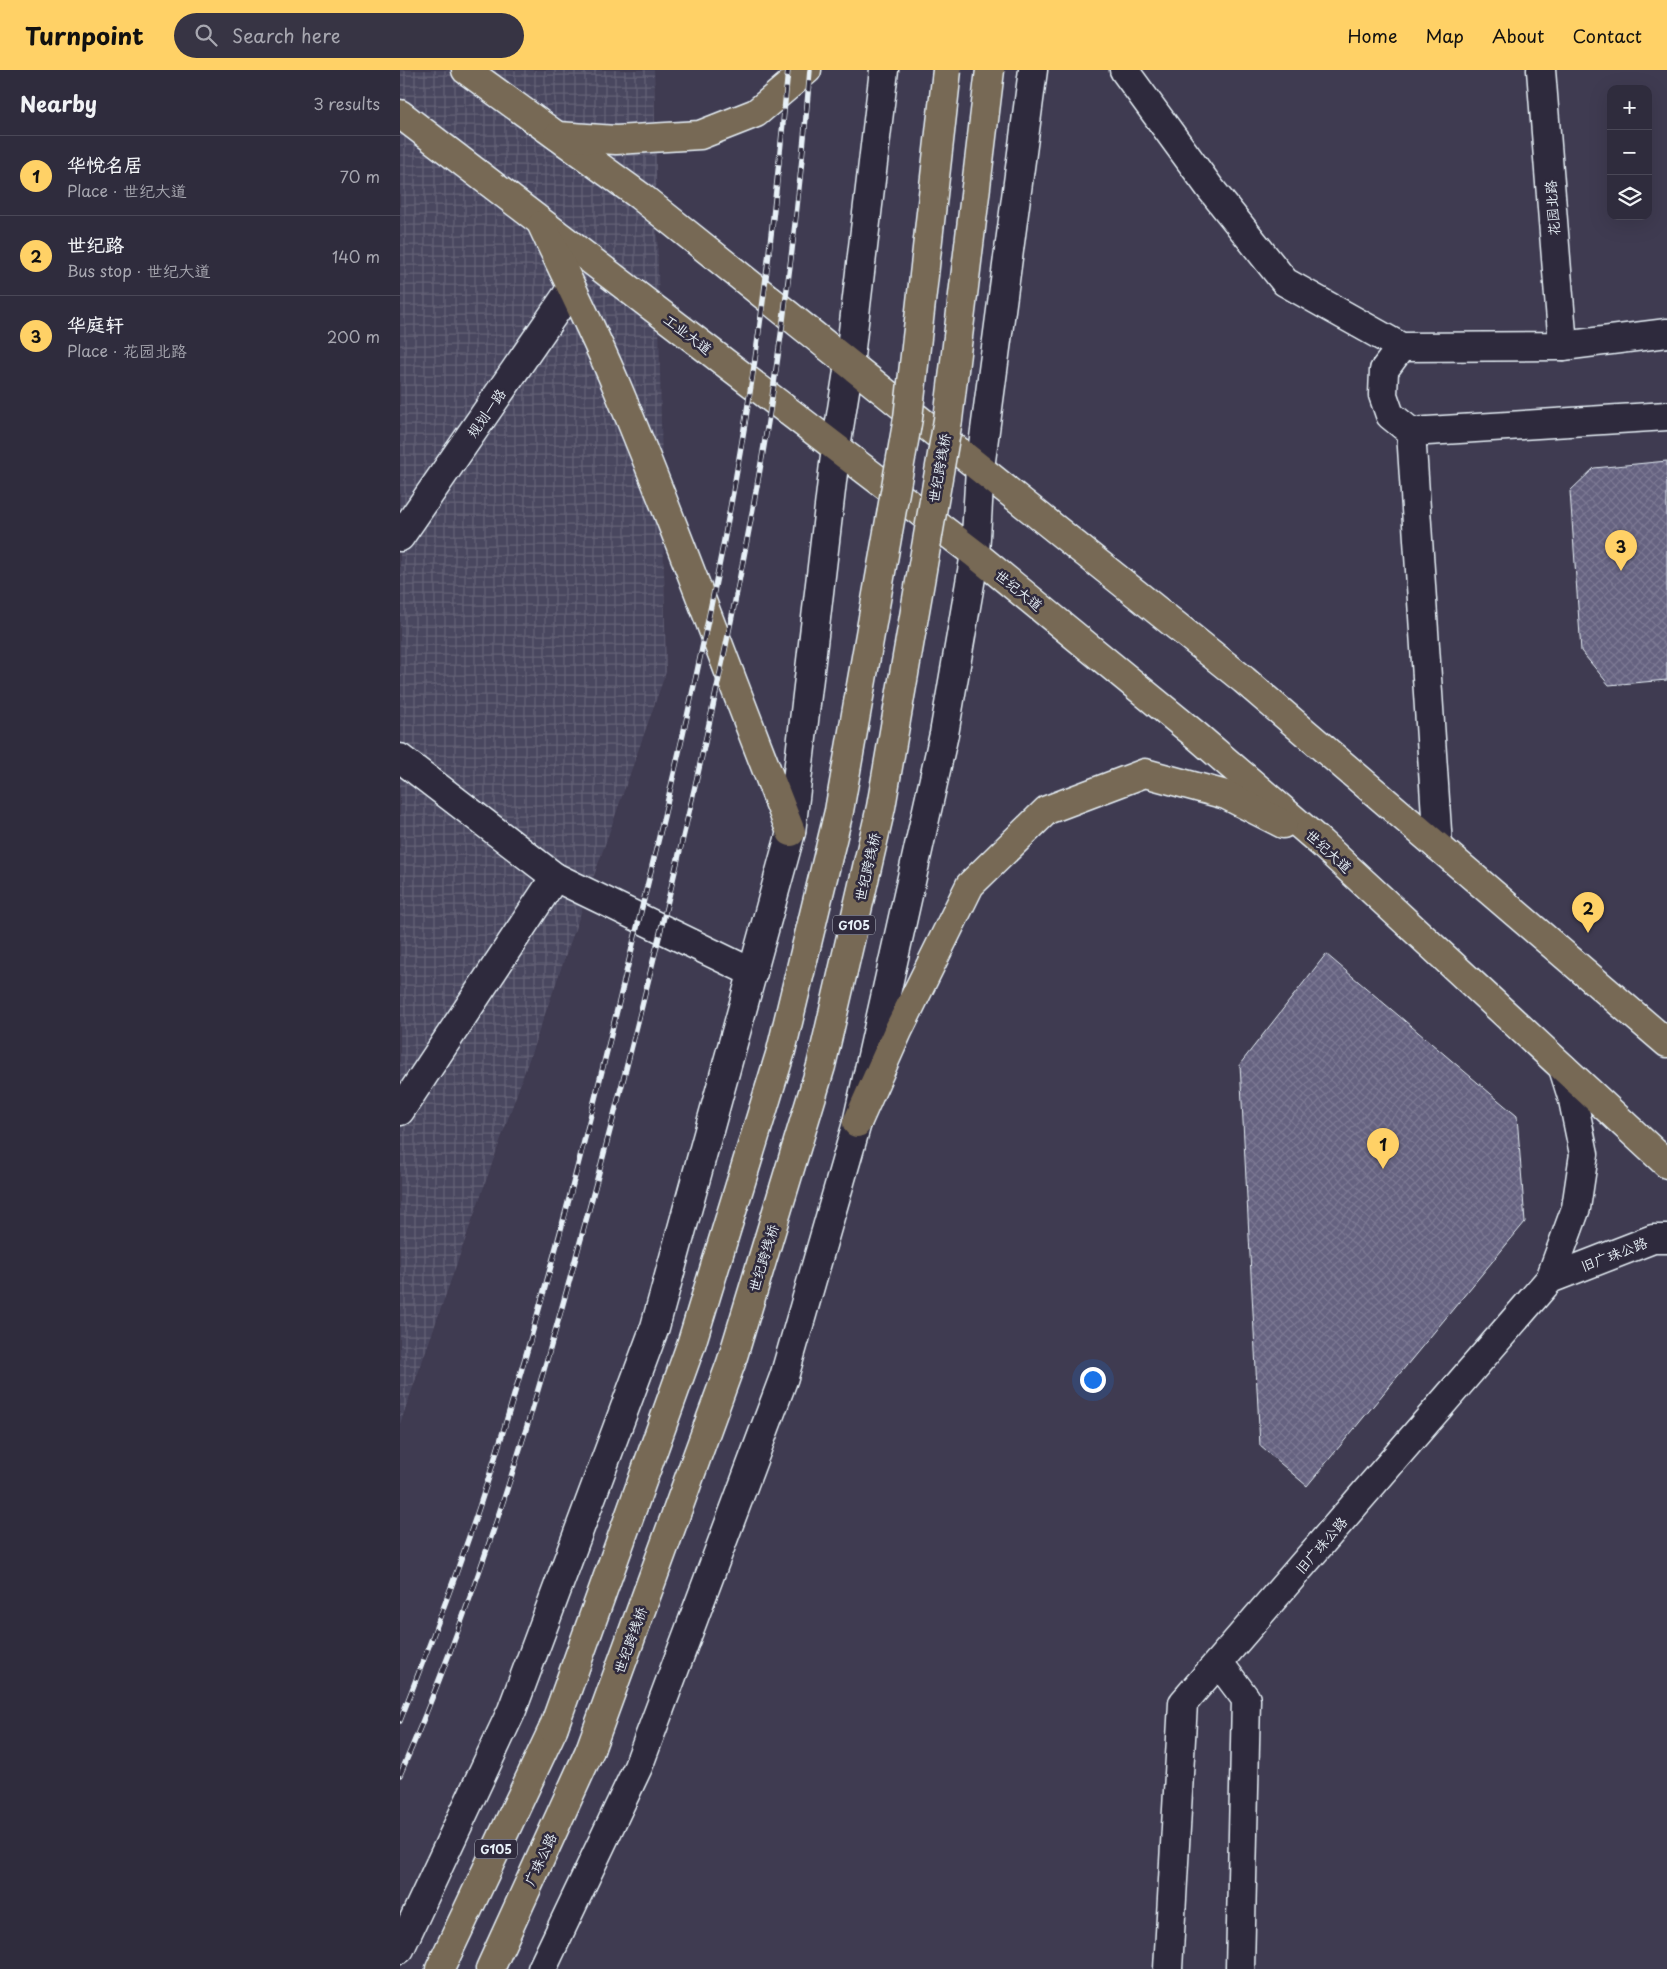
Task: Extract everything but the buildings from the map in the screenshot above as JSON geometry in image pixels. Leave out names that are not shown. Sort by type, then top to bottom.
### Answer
[{"type":"main road","points":[[558,136],[616,140],[700,135],[756,113],[807,70]]},
{"type":"main road","name":"G105","points":[[440,1969],[553,1729],[694,1336],[781,1051],[839,811],[908,418],[947,70]]},
{"type":"main road","name":"世纪跨线桥","points":[[590,1750],[731,1363],[821,1066],[881,807],[946,430],[990,70]]},
{"type":"main road","points":[[480,74],[558,136],[640,196],[1244,680],[1667,1043]]},
{"type":"main road","name":"工业大道","points":[[400,114],[976,554]]},
{"type":"main road","points":[[540,222],[617,385],[791,832]]},
{"type":"main road","name":"世纪大道","points":[[976,554],[1197,736],[1320,842],[1667,1164]]},
{"type":"main road","points":[[857,1123],[898,1031],[970,885],[1047,810],[1146,773],[1226,795],[1320,842]]},
{"type":"main road","name":"广珠公路","points":[[490,1969],[590,1750]]},
{"type":"street","points":[[400,1949],[512,1710],[655,1328],[791,832],[836,447],[849,365],[884,70]]},
{"type":"street","points":[[542,1969],[638,1767],[784,1377],[857,1123],[944,734],[976,554],[980,468],[1033,70]]},
{"type":"street","points":[[1124,70],[1210,188],[1285,282],[1401,347],[1563,346],[1667,333]]},
{"type":"street","name":"花园北路","points":[[1541,70],[1563,346]]},
{"type":"street","name":"规划一路","points":[[400,537],[571,289]]},
{"type":"street","points":[[1401,347],[1384,370],[1383,395],[1390,415],[1411,432],[1667,416]]},
{"type":"street","points":[[1411,432],[1438,846]]},
{"type":"street","points":[[400,758],[556,878],[753,974]]},
{"type":"street","points":[[400,1112],[556,878]]},
{"type":"street","points":[[1550,1279],[1576,1208],[1584,1154],[1573,1100],[1563,1068]]},
{"type":"street","name":"旧广珠公路","points":[[1168,1969],[1183,1704],[1550,1279],[1653,1239],[1667,1239]]},
{"type":"street","points":[[1219,1663],[1246,1699],[1240,1969]]},
{"type":"shaded area","points":[[400,70],[654,70],[666,672],[400,1424]]},
{"type":"railway","points":[[400,1721],[468,1541],[509,1414],[583,1146],[666,807],[698,670],[738,462],[767,272],[788,70]]},
{"type":"railway","points":[[400,1775],[436,1689],[468,1602],[499,1515],[527,1426],[603,1159],[687,821],[741,571],[771,404],[798,196],[810,70]]},
{"type":"place","name":"华庭轩","points":[[1621,571]]},
{"type":"place","name":"世纪路","points":[[1588,933]]},
{"type":"place","name":"华悦名居","points":[[1383,1169]]}]
